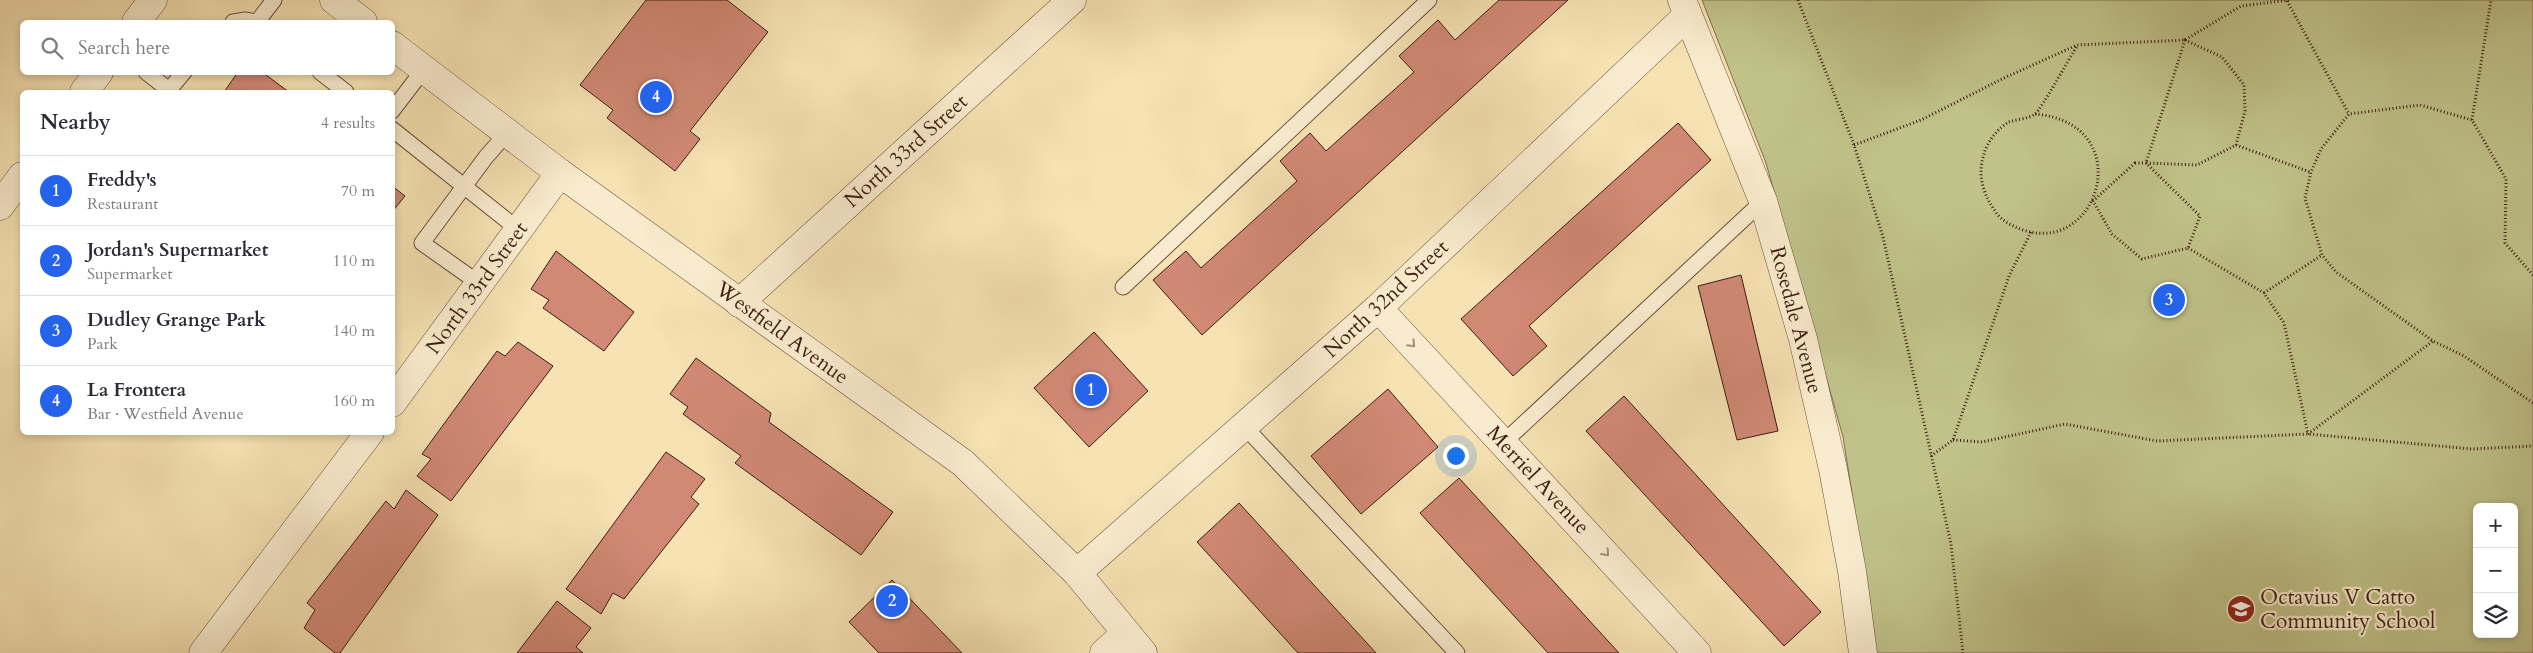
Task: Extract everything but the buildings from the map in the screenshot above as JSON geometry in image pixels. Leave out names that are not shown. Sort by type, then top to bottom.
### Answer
[{"type":"street","points":[[138,20],[153,0]]},
{"type":"street","points":[[334,0],[360,20]]},
{"type":"street","name":"North 33rd Street","points":[[739,303],[1072,0]]},
{"type":"street","name":"Rosedale Avenue","points":[[1685,8],[1762,202],[1804,339],[1831,460],[1852,571],[1863,653]]},
{"type":"street","name":"North 32nd Street","points":[[1077,573],[1378,308],[1685,8]]},
{"type":"street","name":"Westfield Avenue","points":[[395,47],[560,173],[964,463],[1077,573],[1134,643]]},
{"type":"street","points":[[86,90],[97,75]]},
{"type":"street","name":"North 33rd Street","points":[[395,399],[560,173]]},
{"type":"street","points":[[0,206],[20,179]]},
{"type":"street","name":"Merriel Avenue","points":[[1378,308],[1504,442],[1697,653]]},
{"type":"street","points":[[202,653],[368,435]]},
{"type":"street","points":[[1104,653],[1134,643]]},
{"type":"lane","points":[[258,20],[274,0]]},
{"type":"lane","points":[[1123,287],[1429,0]]},
{"type":"lane","points":[[395,107],[424,69]]},
{"type":"lane","points":[[150,75],[169,90],[182,75]]},
{"type":"lane","points":[[324,75],[343,90]]},
{"type":"lane","points":[[395,131],[519,230]]},
{"type":"lane","points":[[480,284],[422,243],[507,133]]},
{"type":"lane","points":[[1504,442],[1762,202]]},
{"type":"lane","points":[[1244,426],[1457,653]]},
{"type":"path","points":[[1798,0],[1854,145],[1884,237],[1930,456],[1951,544],[1963,653]]},
{"type":"path","points":[[2146,163],[2185,40],[2241,6],[2288,0],[2349,114]]},
{"type":"path","points":[[2492,0],[2472,120],[2506,180],[2505,243],[2533,275]]},
{"type":"path","points":[[1854,145],[1921,120],[2002,79],[2077,45],[2185,40],[2222,58],[2244,85],[2246,111],[2236,144],[2197,165],[2135,163],[2093,201],[2080,217],[2062,229],[2042,233],[2011,226],[1996,214],[1986,197],[1980,174],[1984,153],[1993,137],[2008,123],[2035,114],[2056,116],[2078,128],[2092,144],[2099,166],[2098,186],[2093,201],[2112,234],[2142,259],[2188,248],[2264,293],[2284,323],[2308,434]]},
{"type":"path","points":[[2035,114],[2077,45]]},
{"type":"path","points":[[2472,120],[2420,105],[2349,114],[2321,149],[2310,172],[2305,198],[2322,255],[2336,272],[2433,341],[2464,356],[2533,403]]},
{"type":"path","points":[[2236,144],[2310,172]]},
{"type":"path","points":[[2146,163],[2200,216],[2188,248]]},
{"type":"path","points":[[1930,456],[1953,440],[2009,276],[2031,232]]},
{"type":"path","points":[[2264,293],[2322,255]]},
{"type":"path","points":[[2308,434],[2433,341]]},
{"type":"path","points":[[1953,440],[1982,442],[2066,424],[2156,441],[2308,434],[2472,449],[2533,446]]},
{"type":"green space","points":[[1702,0],[2533,0],[2533,653],[1875,653],[1874,630],[1843,437],[1766,163]]},
{"type":"place","name":"La Frontera","points":[[656,97]]},
{"type":"place","name":"Dudley Grange Park","points":[[2169,300]]},
{"type":"place","name":"Freddy's","points":[[1091,390]]},
{"type":"place","name":"Jordan's Supermarket","points":[[892,601]]},
{"type":"place","name":"Octavius V Catto Community School","points":[[2241,609]]}]
